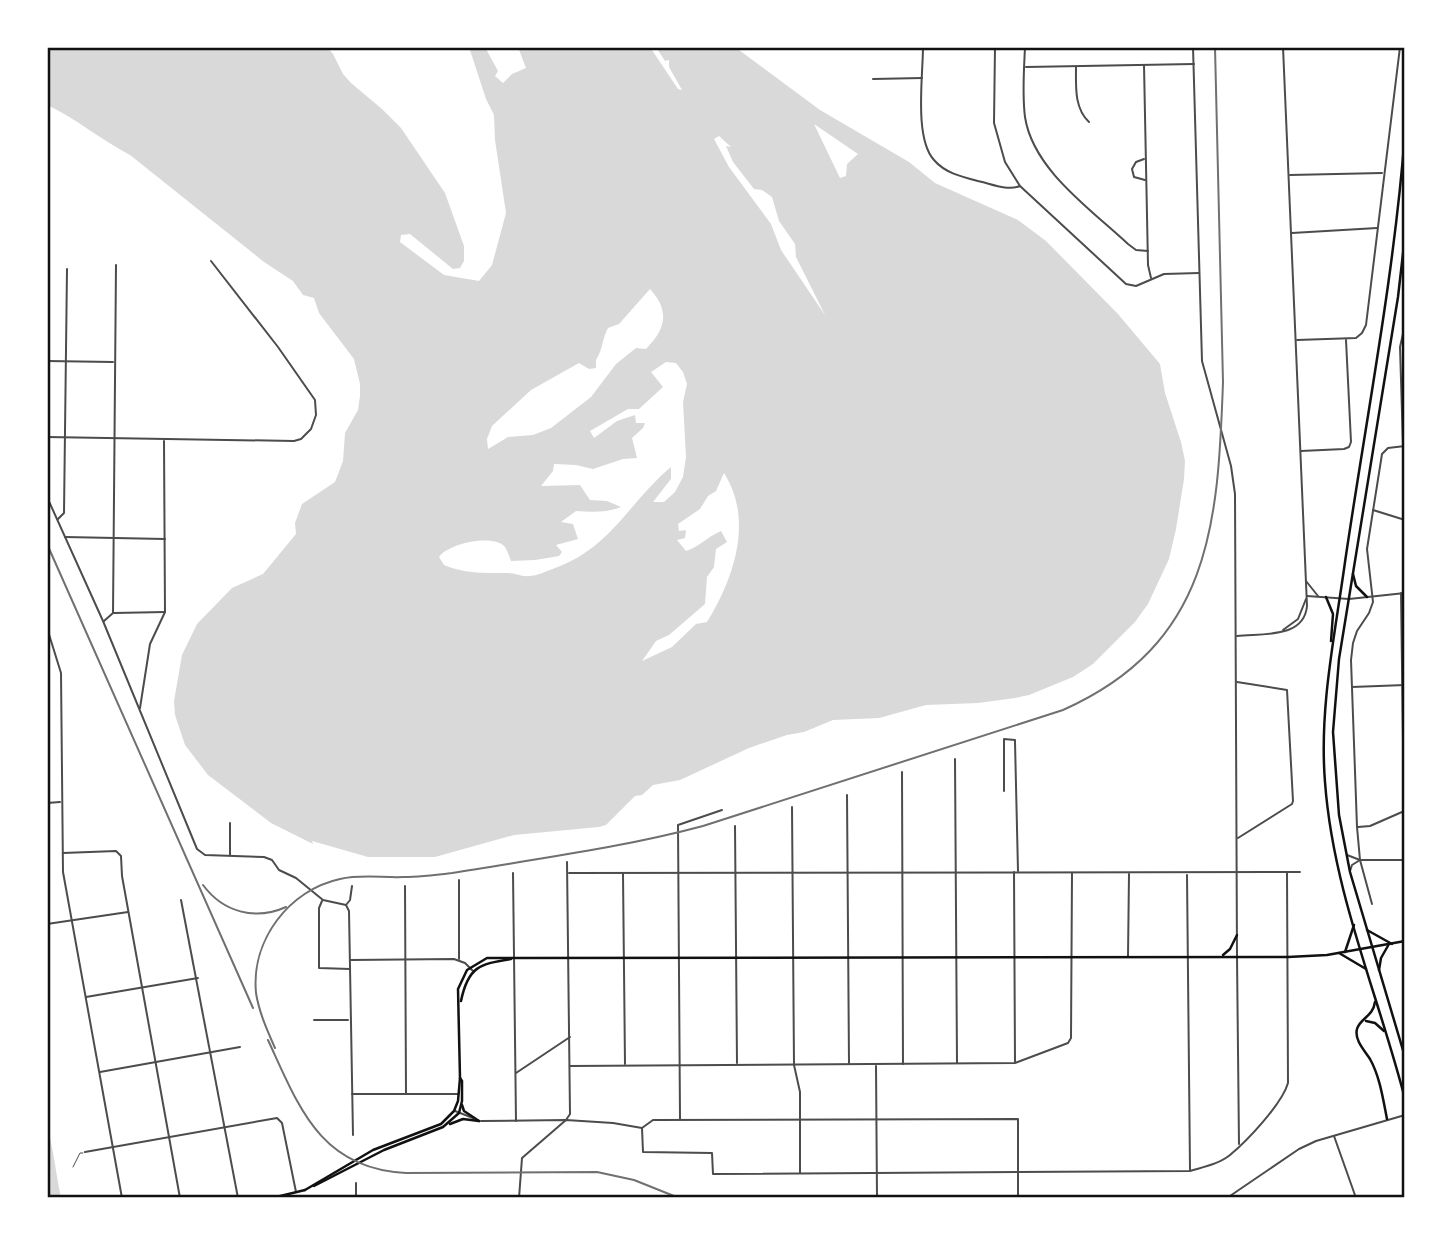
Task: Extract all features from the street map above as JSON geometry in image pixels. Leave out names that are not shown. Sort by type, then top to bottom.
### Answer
[{"type":"main road","points":[[1405,133],[1390,284],[1331,654],[1324,715],[1326,790],[1337,864],[1405,1099]]},
{"type":"main road","points":[[1405,236],[1398,297],[1336,679],[1333,732],[1338,807],[1346,854],[1405,1057]]},
{"type":"main road","points":[[1353,569],[1356,586],[1367,597]]},
{"type":"main road","points":[[1326,597],[1333,614],[1331,654]]},
{"type":"main road","points":[[1345,952],[1354,925]]},
{"type":"main road","points":[[1367,930],[1390,944]]},
{"type":"main road","points":[[1218,956],[1228,952],[1237,935]]},
{"type":"main road","points":[[479,1121],[464,1111],[460,1094],[458,989],[463,976],[470,968],[490,957],[1288,957],[1339,953],[1405,941]]},
{"type":"main road","points":[[1379,973],[1381,958],[1390,944]]},
{"type":"main road","points":[[1339,953],[1367,969]]},
{"type":"main road","points":[[460,1004],[464,985],[473,971],[488,963],[514,958]]},
{"type":"main road","points":[[1375,996],[1375,1006],[1357,1029],[1358,1039],[1374,1068],[1387,1119]]},
{"type":"main road","points":[[1363,1022],[1375,1023],[1386,1032]]},
{"type":"main road","points":[[272,1198],[296,1195],[373,1150],[441,1124],[454,1111],[460,1094]]},
{"type":"main road","points":[[443,1127],[459,1113],[462,1101]]},
{"type":"main road","points":[[305,1190],[384,1150],[460,1120],[479,1121]]},
{"type":"street","points":[[923,47],[922,115],[927,150],[936,163],[957,175],[1004,188],[1020,186]]},
{"type":"street","points":[[995,47],[995,132],[1005,162],[1020,186],[1126,284],[1136,286],[1151,278],[1198,273]]},
{"type":"street","points":[[1025,47],[1025,118],[1034,147],[1053,174],[1128,244],[1136,250],[1148,251]]},
{"type":"street","points":[[1193,47],[1202,361],[1229,458],[1235,494],[1240,1145]]},
{"type":"street","points":[[1236,636],[1283,631],[1298,619],[1306,596],[1283,47]]},
{"type":"street","points":[[1295,340],[1356,338],[1366,326],[1400,47]]},
{"type":"street","points":[[1025,67],[1194,64]]},
{"type":"street","points":[[1144,65],[1148,251],[1151,278]]},
{"type":"street","points":[[1076,66],[1078,104],[1089,122]]},
{"type":"street","points":[[873,79],[923,78]]},
{"type":"street","points":[[1145,158],[1134,164],[1132,172],[1138,179],[1147,180]]},
{"type":"street","points":[[1289,176],[1384,173]]},
{"type":"street","points":[[1291,233],[1379,228]]},
{"type":"street","points":[[47,437],[294,441],[307,435],[314,423],[317,407],[315,400],[278,346],[211,261]]},
{"type":"street","points":[[113,612],[116,265]]},
{"type":"street","points":[[57,520],[64,513],[67,270]]},
{"type":"street","points":[[1372,904],[1360,860],[1357,827],[1351,687],[1353,643],[1370,610],[1373,596],[1367,549],[1382,454],[1388,448],[1404,446],[1400,347],[1405,325]]},
{"type":"street","points":[[1300,451],[1349,447],[1351,442],[1346,339]]},
{"type":"street","points":[[47,361],[114,362]]},
{"type":"street","points":[[140,709],[150,645],[165,612],[164,440]]},
{"type":"street","points":[[47,497],[103,621],[197,849],[205,855],[264,856],[272,860],[279,870],[305,885],[323,900],[346,905]]},
{"type":"street","points":[[1372,509],[1405,520]]},
{"type":"street","points":[[64,537],[165,539]]},
{"type":"street","points":[[1305,580],[1318,597]]},
{"type":"street","points":[[1306,596],[1349,599],[1403,593],[1404,812],[1370,826],[1357,827]]},
{"type":"street","points":[[103,621],[113,612],[165,612]]},
{"type":"street","points":[[47,628],[61,673],[63,872],[122,1198]]},
{"type":"street","points":[[1237,681],[1287,690],[1292,804],[1237,838]]},
{"type":"street","points":[[1351,687],[1404,685]]},
{"type":"street","points":[[1004,791],[1006,738],[1015,742],[1015,1063]]},
{"type":"street","points":[[956,759],[957,1064]]},
{"type":"street","points":[[902,772],[903,1064]]},
{"type":"street","points":[[847,795],[849,1065]]},
{"type":"street","points":[[47,803],[62,802]]},
{"type":"street","points":[[792,807],[794,1065],[800,1092],[800,1174]]},
{"type":"street","points":[[680,1119],[678,825],[722,810]]},
{"type":"street","points":[[230,822],[230,856]]},
{"type":"street","points":[[734,826],[737,1065]]},
{"type":"street","points":[[63,853],[119,853],[180,1198]]},
{"type":"street","points":[[1346,854],[1360,860],[1405,860]]},
{"type":"street","points":[[1350,872],[1352,865],[1360,860]]},
{"type":"street","points":[[519,1198],[522,1158],[570,1114],[567,862]]},
{"type":"street","points":[[570,1066],[1015,1063],[1068,1043],[1071,1038],[1072,872]]},
{"type":"street","points":[[1128,957],[1129,872]]},
{"type":"street","points":[[1187,872],[1190,1171]]},
{"type":"street","points":[[642,1128],[643,1152],[712,1153],[713,1174],[1190,1171],[1217,1162],[1240,1145],[1268,1115],[1282,1097],[1288,1083],[1287,872]]},
{"type":"street","points":[[569,873],[1300,872]]},
{"type":"street","points":[[513,873],[516,1122]]},
{"type":"street","points":[[623,873],[625,1065]]},
{"type":"street","points":[[459,880],[459,960]]},
{"type":"street","points":[[346,905],[350,900],[352,886]]},
{"type":"street","points":[[404,886],[406,1094]]},
{"type":"street","points":[[181,900],[238,1198]]},
{"type":"street","points":[[323,900],[319,908],[319,968],[350,969]]},
{"type":"street","points":[[346,905],[349,911],[353,1135]]},
{"type":"street","points":[[47,924],[128,912]]},
{"type":"street","points":[[350,960],[459,960],[473,971]]},
{"type":"street","points":[[85,997],[198,978]]},
{"type":"street","points":[[314,1020],[350,1020]]},
{"type":"street","points":[[515,1073],[570,1037]]},
{"type":"street","points":[[100,1072],[240,1047]]},
{"type":"street","points":[[876,1065],[877,1198]]},
{"type":"street","points":[[351,1094],[460,1094]]},
{"type":"street","points":[[454,1111],[479,1121],[566,1120],[642,1128],[653,1120],[680,1119],[1017,1119],[1018,1198]]},
{"type":"street","points":[[1227,1198],[1299,1149],[1334,1135],[1405,1115]]},
{"type":"street","points":[[85,1152],[277,1118],[281,1119],[296,1195]]},
{"type":"street","points":[[1334,1135],[1356,1198]]},
{"type":"street","points":[[356,1183],[356,1198]]},
{"type":"lane","points":[[73,1167],[80,1153],[85,1152]]},
{"type":"shaded area","points":[[47,47],[327,47],[351,83],[401,128],[445,193],[464,246],[464,261],[460,268],[453,269],[410,234],[401,235],[400,242],[444,275],[479,281],[492,265],[506,213],[494,115],[469,47],[485,47],[498,71],[495,76],[503,83],[512,74],[526,68],[518,47],[650,47],[678,89],[682,90],[669,67],[669,60],[665,61],[656,47],[735,47],[820,110],[909,162],[935,183],[1018,220],[1046,241],[1118,314],[1160,364],[1165,393],[1185,461],[1169,559],[1148,604],[1135,622],[1093,664],[1073,677],[1029,695],[978,703],[926,705],[879,718],[833,720],[804,732],[749,748],[680,780],[653,785],[642,795],[635,796],[606,825],[599,827],[514,835],[435,857],[368,857],[312,841],[313,844],[271,823],[208,775],[185,745],[175,715],[174,701],[182,655],[197,624],[232,588],[263,574],[296,534],[295,523],[302,504],[335,482],[343,461],[345,433],[358,410],[360,384],[354,359],[319,313],[314,298],[303,295],[293,281],[264,262],[130,155],[47,105]],"holes":[[[814,124],[858,154],[847,164],[846,176],[840,178]],[[719,136],[731,147],[726,146],[733,162],[754,189],[762,190],[772,197],[779,221],[795,244],[796,257],[825,315],[781,250],[771,224],[729,167],[714,139]],[[650,289],[661,305],[663,320],[658,334],[646,349],[636,348],[616,364],[591,397],[551,428],[533,435],[508,437],[488,449],[487,439],[492,426],[531,390],[579,363],[589,369],[596,368],[596,360],[608,328],[619,324]],[[666,362],[676,363],[687,384],[683,402],[686,457],[683,477],[675,492],[664,502],[653,502],[671,479],[671,467],[591,549],[555,568],[526,576],[467,571],[444,565],[439,557],[444,552],[480,541],[498,542],[504,546],[511,561],[559,556],[562,552],[556,545],[578,539],[573,524],[561,522],[576,511],[593,512],[621,507],[607,501],[590,500],[580,485],[541,486],[553,471],[554,464],[593,469],[623,459],[637,458],[632,438],[645,423],[636,423],[635,415],[617,421],[594,438],[590,431],[628,409],[639,409],[663,387],[651,372]],[[724,473],[733,491],[739,529],[737,549],[725,587],[707,622],[696,624],[672,647],[642,661],[656,641],[669,635],[705,604],[707,577],[714,567],[716,549],[727,542],[721,531],[686,551],[677,540],[685,538],[686,530],[679,531],[678,524],[700,509],[708,496],[716,491]]]},
{"type":"shaded area","points":[[47,1124],[51,1142],[61,1198],[47,1198]]},
{"type":"railway","points":[[275,1048],[261,1014],[256,993],[260,954],[277,920],[305,894],[322,885],[356,877],[410,877],[452,873],[609,847],[703,826],[1063,710],[1112,683],[1150,651],[1177,615],[1197,575],[1209,531],[1217,484],[1223,382],[1215,47]]},
{"type":"railway","points":[[47,544],[253,1008]]},
{"type":"railway","points":[[203,885],[220,902],[240,911],[263,913],[286,907]]},
{"type":"railway","points":[[268,1040],[291,1088],[316,1130],[333,1147],[353,1160],[377,1169],[406,1173],[597,1172],[634,1180],[679,1198]]}]
